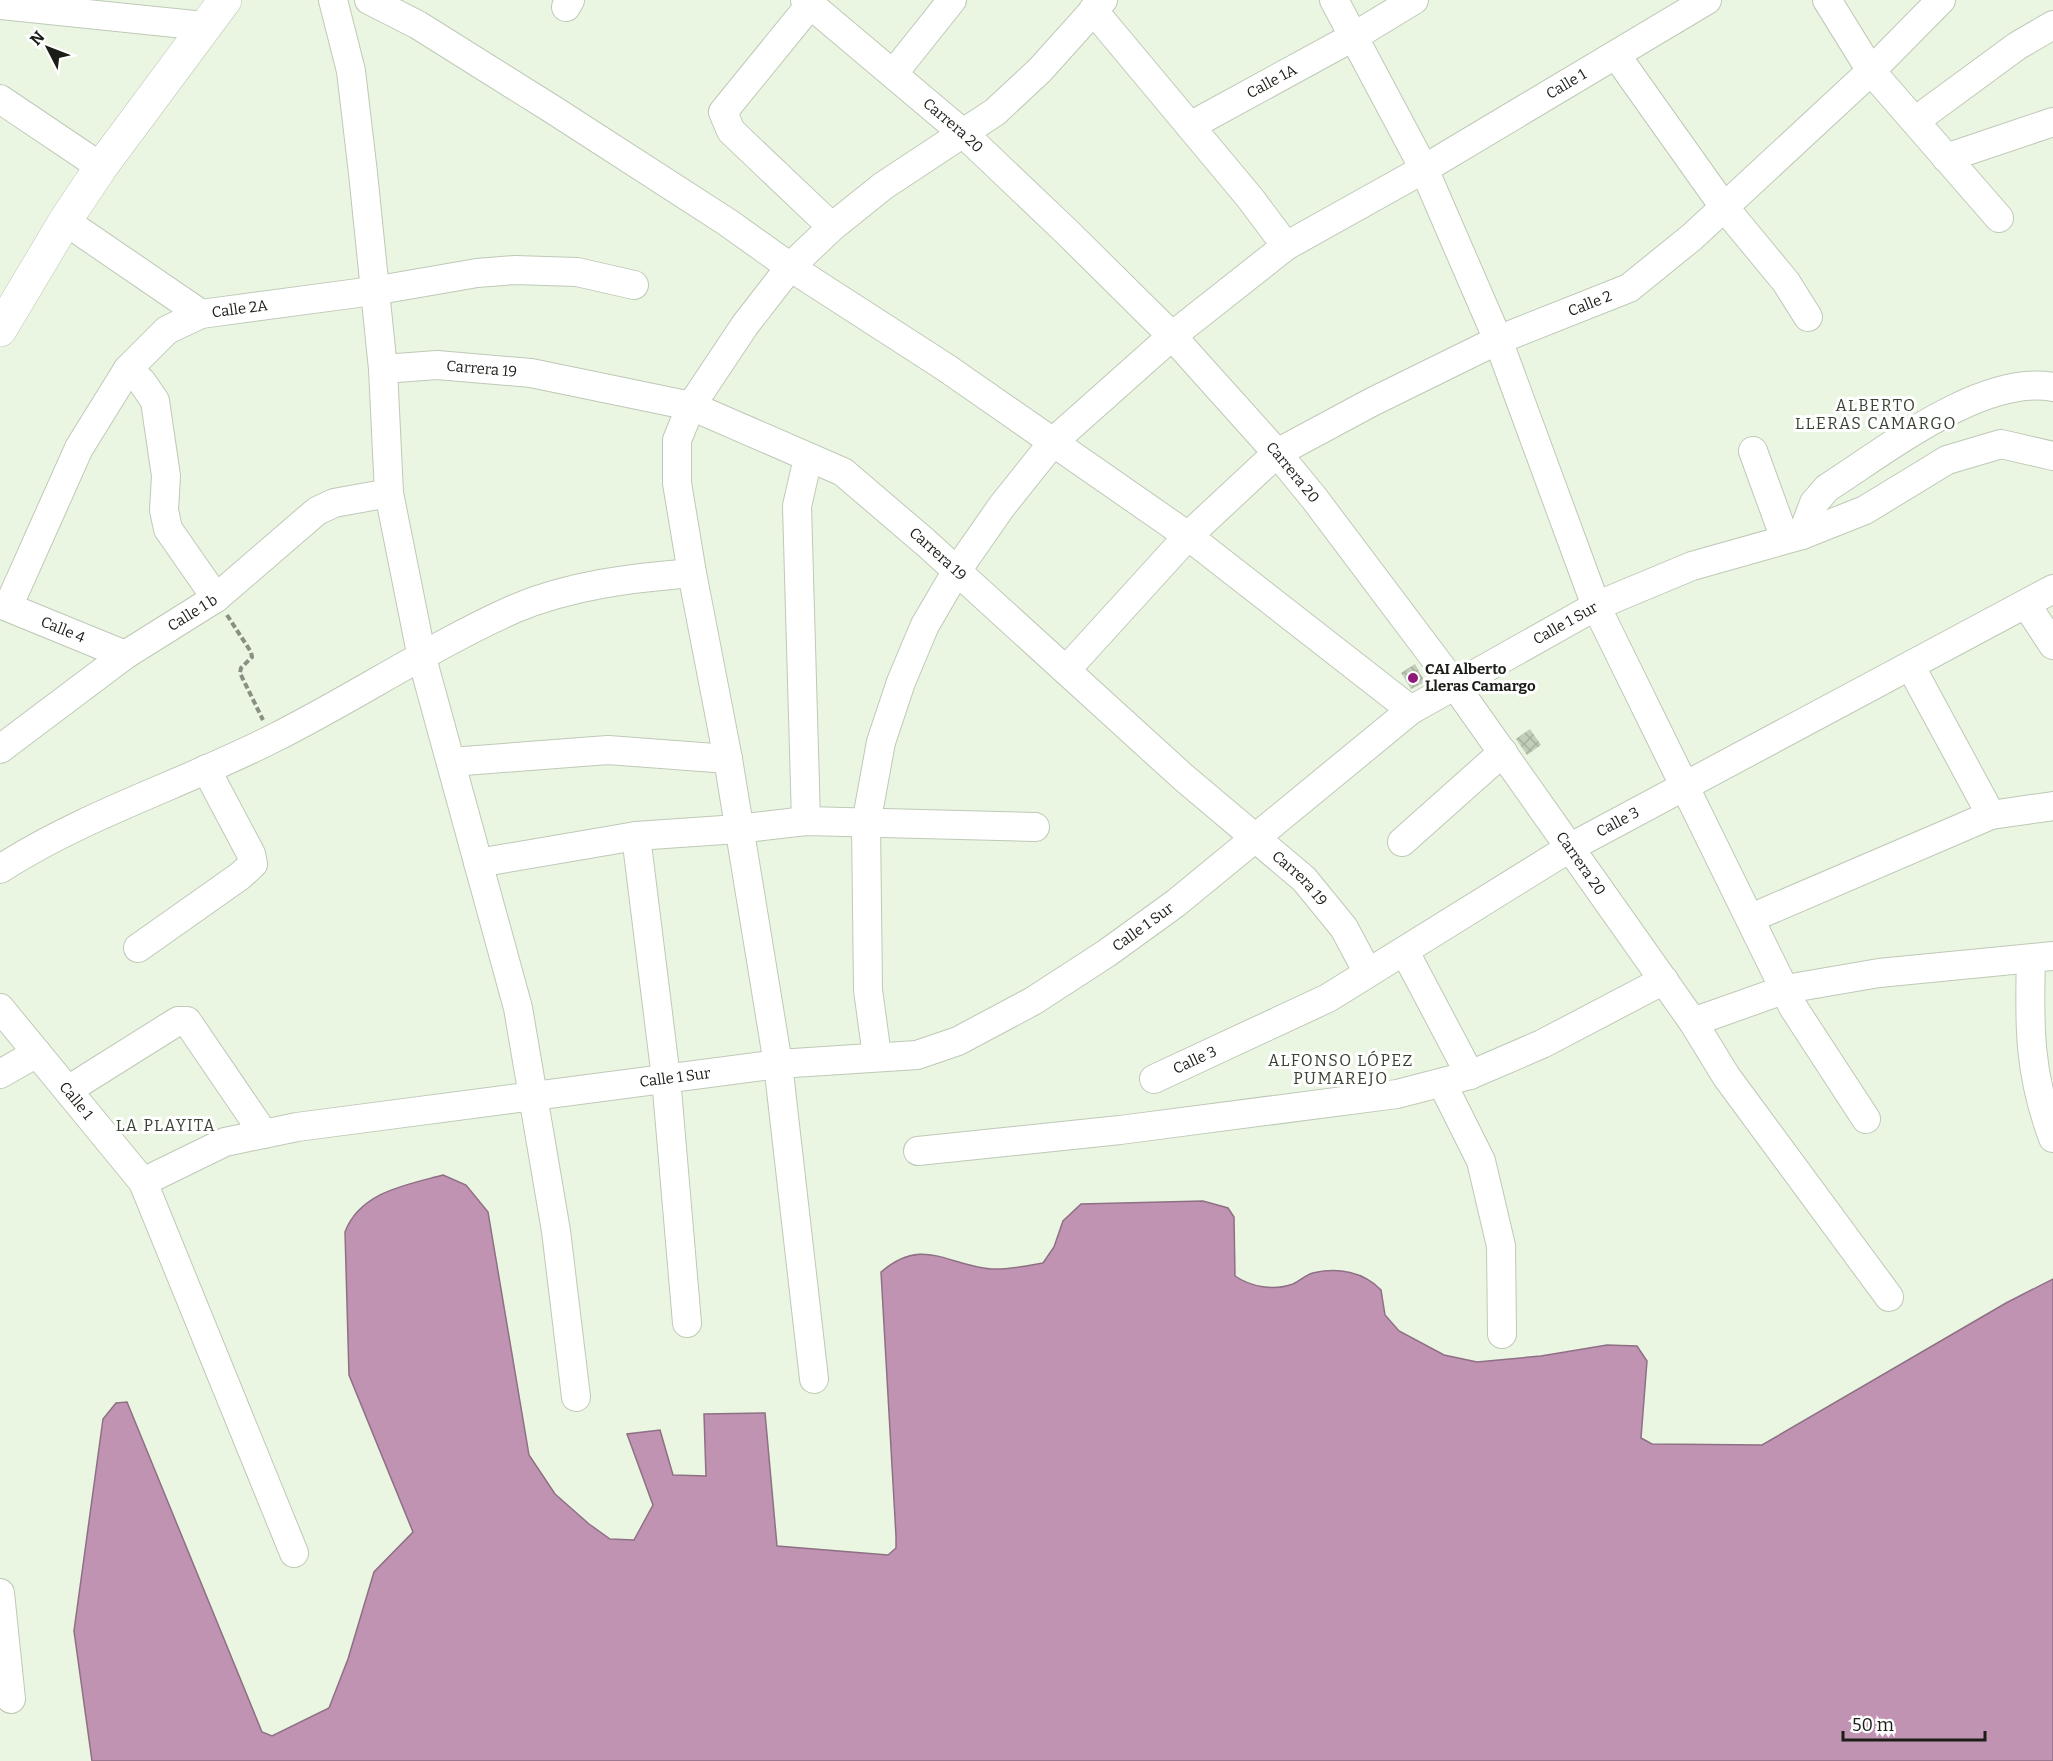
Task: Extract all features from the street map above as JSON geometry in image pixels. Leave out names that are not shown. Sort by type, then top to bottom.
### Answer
[{"type":"main road","points":[[0,330],[65,221],[101,167],[225,0]]},
{"type":"street","points":[[333,0],[351,71],[363,173],[382,369],[388,493],[422,658],[518,1008],[556,1231],[576,1397]]},
{"type":"street","points":[[369,0],[418,25],[543,103],[727,222],[790,267],[945,367],[1054,441],[1188,536],[1411,710]]},
{"type":"street","points":[[893,74],[952,0]]},
{"type":"street","points":[[1334,0],[1424,170],[1498,340],[1596,606],[1684,788],[1786,989],[1815,1043],[1866,1119]]},
{"type":"street","name":"Calle 1A","points":[[1190,126],[1353,37],[1414,0]]},
{"type":"street","name":"Calle 1","points":[[878,1056],[868,978],[866,824],[881,742],[901,682],[925,625],[956,572],[1002,506],[1054,441],[1172,336],[1286,246],[1424,170],[1707,0]]},
{"type":"street","points":[[1827,0],[1871,71],[1999,218]]},
{"type":"street","name":"Calle 2","points":[[1066,670],[1188,536],[1277,453],[1372,402],[1498,340],[1629,288],[1724,207],[1871,71],[1941,0]]},
{"type":"street","points":[[807,2],[723,112],[731,131],[832,227]]},
{"type":"street","name":"Carrera 20","points":[[807,2],[964,134],[1172,336],[1277,453],[1314,498],[1454,684],[1664,980],[1726,1076],[1889,1297]]},
{"type":"street","points":[[0,5],[204,26]]},
{"type":"street","points":[[814,1379],[778,1064],[728,759],[677,483],[677,440],[691,406],[746,325],[790,267],[832,227],[883,186],[995,112],[1040,70],[1098,5],[1190,126],[1286,246]]},
{"type":"street","points":[[1915,121],[2017,46],[2053,25]]},
{"type":"street","points":[[1616,55],[1724,207],[1786,282],[1808,317]]},
{"type":"street","points":[[0,99],[101,167]]},
{"type":"street","points":[[1947,158],[2053,122]]},
{"type":"street","points":[[65,221],[201,314]]},
{"type":"street","name":"Calle 2A","points":[[4,605],[79,448],[128,369],[167,330],[201,314],[515,270],[577,273],[634,285]]},
{"type":"street","name":"Carrera 19","points":[[382,369],[437,365],[531,373],[691,406],[843,472],[925,542],[1255,839],[1304,879],[1344,928],[1368,973]]},
{"type":"street","points":[[128,369],[142,382],[155,401],[166,476],[164,510],[168,529],[216,598]]},
{"type":"street","points":[[1793,537],[1814,503],[1827,488],[1951,410],[2010,387],[2053,387]]},
{"type":"street","name":"Calle 1 Sur","points":[[143,1182],[225,1142],[297,1127],[778,1064],[917,1055],[958,1041],[1033,1001],[1107,953],[1176,903],[1411,710],[1596,606],[1692,566],[1793,537],[1865,510],[1947,460],[2001,444],[2053,456]]},
{"type":"street","points":[[1753,451],[1793,537]]},
{"type":"street","points":[[806,820],[797,506],[808,458]]},
{"type":"street","name":"Calle 1 b","points":[[0,749],[125,655],[216,598],[317,511],[334,503],[388,493]]},
{"type":"street","points":[[0,869],[38,844],[273,739],[515,609],[566,592],[626,579],[692,573]]},
{"type":"street","name":"Calle 3","points":[[1154,1079],[1328,998],[1571,847],[2053,589]]},
{"type":"street","points":[[2026,604],[2053,645]]},
{"type":"street","name":"Calle 4","points":[[4,605],[125,655]]},
{"type":"street","points":[[1911,667],[1991,815]]},
{"type":"street","points":[[451,762],[608,750],[728,759]]},
{"type":"street","points":[[1402,842],[1503,752]]},
{"type":"street","points":[[138,948],[240,876],[253,864],[251,854],[206,769]]},
{"type":"street","points":[[1751,918],[1991,815],[2053,806]]},
{"type":"street","points":[[478,863],[636,836],[738,829],[806,820],[866,824],[1035,827]]},
{"type":"street","points":[[636,836],[666,1078],[687,1323]]},
{"type":"street","points":[[1405,952],[1470,1075]]},
{"type":"street","points":[[1693,1022],[1786,989],[1879,973],[2042,958],[2029,1031],[2040,1103],[2053,1138]]},
{"type":"street","points":[[918,1151],[1306,1107],[1397,1094],[1470,1075],[1542,1044],[1664,980]]},
{"type":"street","name":"Calle 1","points":[[0,1008],[143,1182],[294,1553]]},
{"type":"street","points":[[68,1090],[178,1021],[187,1021],[264,1134]]},
{"type":"street","points":[[0,1074],[37,1053]]},
{"type":"street","points":[[1442,1083],[1481,1161],[1502,1246],[1502,1334]]},
{"type":"street","points":[[0,1593],[11,1699]]},
{"type":"path","points":[[216,598],[252,652],[252,657],[241,668],[240,673],[273,739]]},
{"type":"shaded area","points":[[443,1175],[466,1185],[488,1212],[529,1455],[555,1494],[610,1539],[634,1540],[653,1505],[627,1434],[660,1430],[673,1475],[706,1476],[704,1414],[765,1413],[777,1546],[888,1555],[896,1548],[896,1536],[881,1272],[896,1261],[922,1254],[991,1269],[1043,1263],[1054,1247],[1063,1221],[1081,1204],[1203,1201],[1228,1208],[1234,1217],[1235,1276],[1255,1285],[1278,1287],[1293,1284],[1310,1274],[1322,1271],[1341,1271],[1359,1275],[1381,1290],[1385,1315],[1399,1331],[1444,1355],[1477,1362],[1541,1356],[1607,1345],[1637,1346],[1647,1361],[1641,1438],[1652,1444],[1762,1445],[2006,1303],[2053,1279],[2053,1761],[92,1761],[74,1631],[103,1419],[116,1403],[127,1402],[262,1732],[272,1736],[329,1708],[348,1659],[374,1572],[413,1532],[349,1375],[345,1232],[352,1218],[373,1199],[400,1187]]},
{"type":"building","name":"CAI Alberto Lleras Camargo","points":[[1415,664],[1425,682],[1411,689],[1401,673]]},
{"type":"building","points":[[1530,729],[1541,745],[1527,755],[1516,739]]},
{"type":"place","name":"CAI Alberto Lleras Camargo","points":[[1413,678]]},
{"type":"district","name":"ALBERTO LLERAS CAMARGO","points":[[1876,414]]},
{"type":"district","name":"ALFONSO LÓPEZ PUMAREJO","points":[[1341,1069]]},
{"type":"district","name":"LA PLAYITA","points":[[166,1125]]}]
